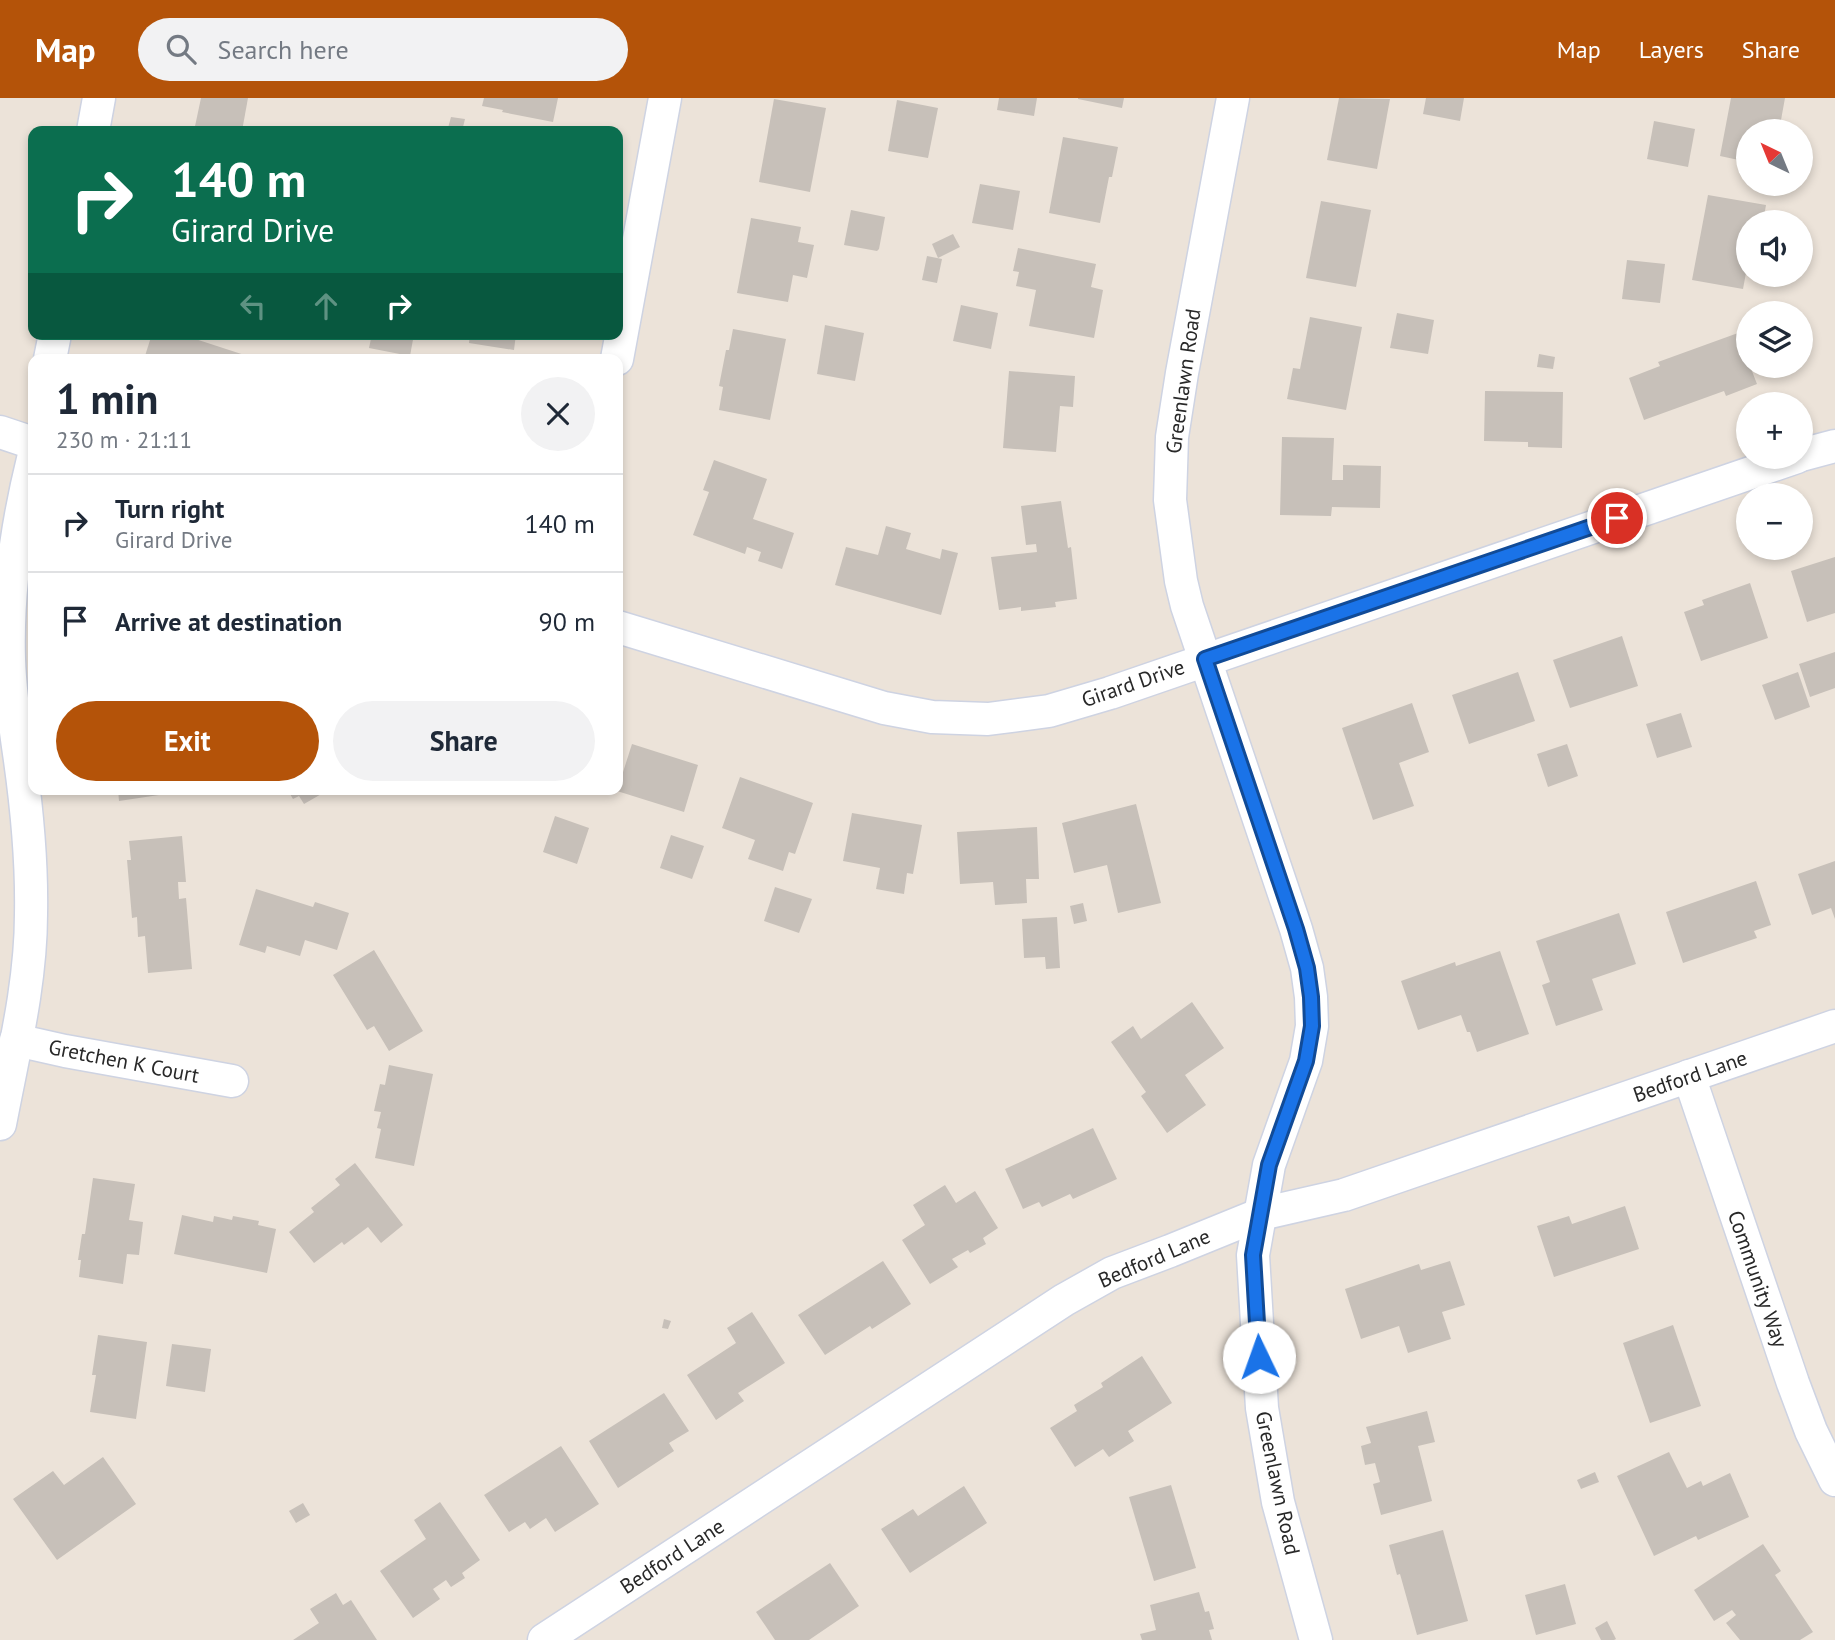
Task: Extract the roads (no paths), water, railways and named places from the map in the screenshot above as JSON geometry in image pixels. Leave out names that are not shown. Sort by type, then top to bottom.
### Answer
[{"type":"street","points":[[94,126],[99,98]]},
{"type":"street","points":[[623,326],[665,98]]},
{"type":"street","name":"Greenlawn Road","points":[[1233,98],[1172,437],[1170,500],[1186,606],[1296,929],[1307,968],[1311,997],[1312,1026],[1306,1061],[1269,1165],[1253,1255],[1262,1408],[1278,1502],[1316,1640]]},
{"type":"street","points":[[0,432],[28,441]]},
{"type":"street","name":"Girard Drive","points":[[1813,452],[1835,446]]},
{"type":"street","name":"Girard Drive","points":[[623,629],[884,708],[932,717],[988,719],[1049,711],[1110,693],[1761,469]]},
{"type":"street","points":[[0,1124],[24,1002],[31,916],[31,880],[9,659],[9,600],[21,509],[28,479]]},
{"type":"street","name":"Bedford Lane","points":[[544,1640],[1064,1300],[1112,1273],[1261,1214],[1344,1195],[1835,1026]]},
{"type":"street","name":"Gretchen K Court","points":[[16,1040],[232,1081]]},
{"type":"street","name":"Community Way","points":[[1689,1076],[1793,1383],[1811,1431],[1835,1480]]}]
